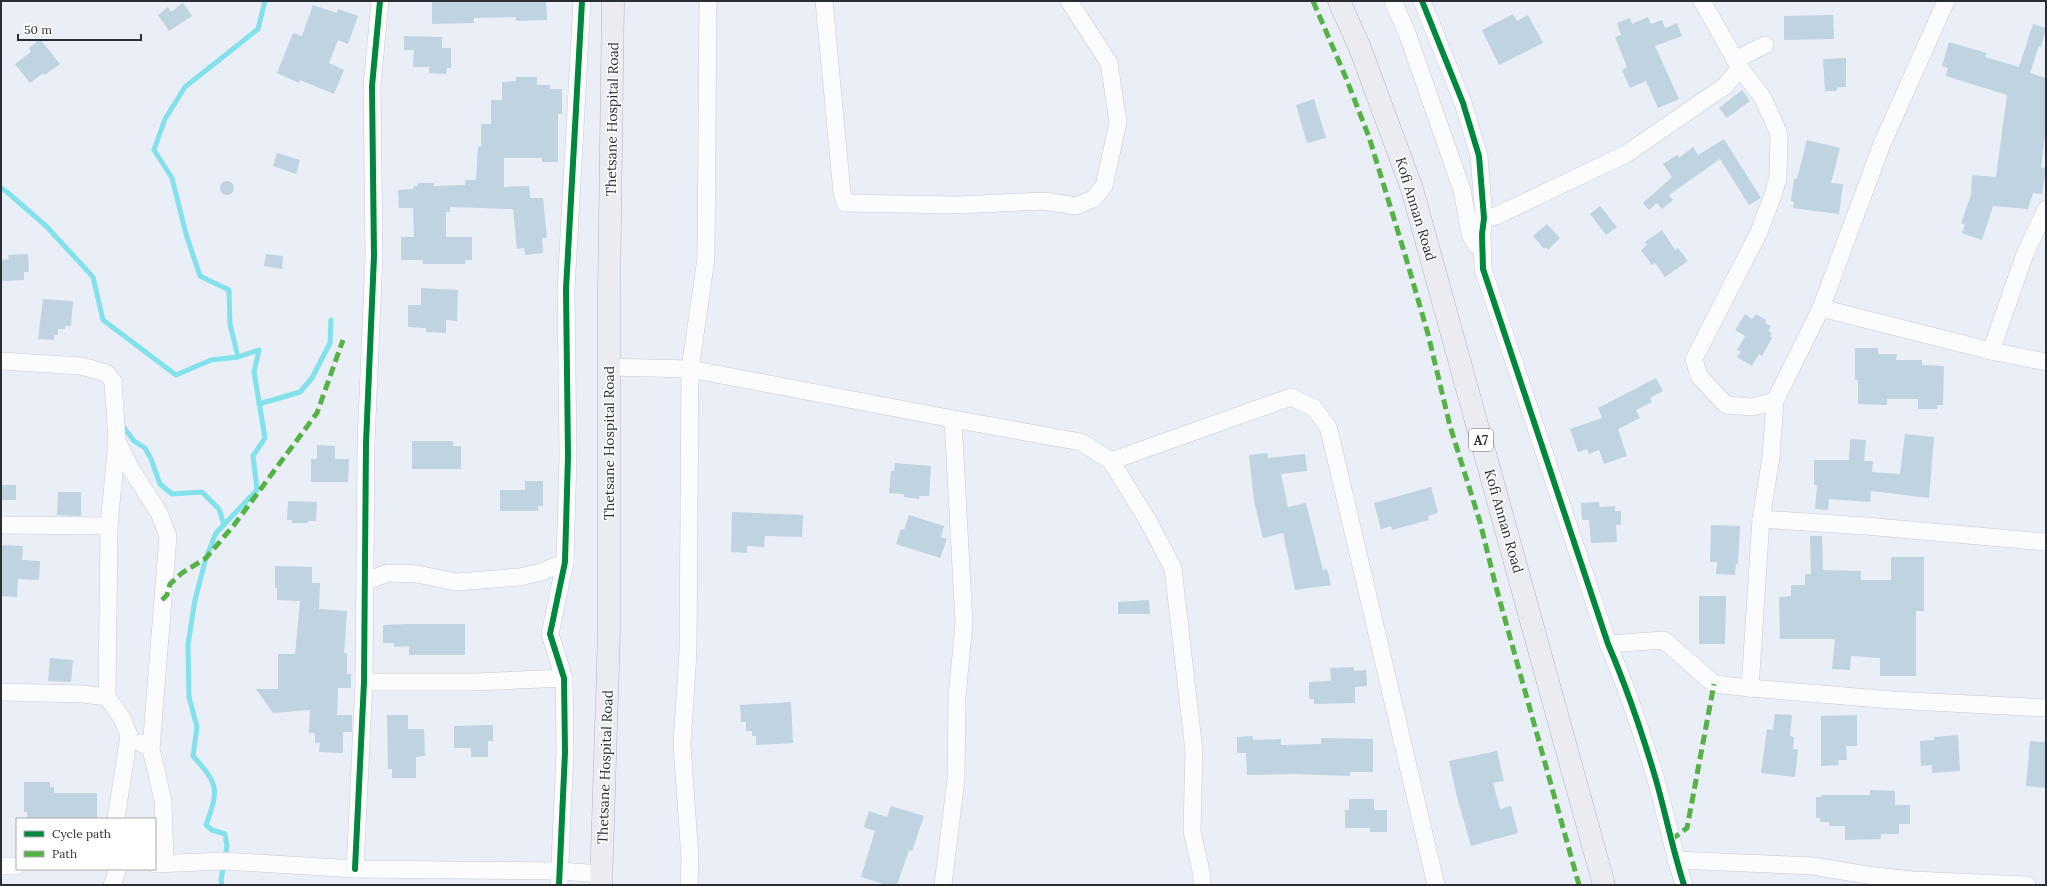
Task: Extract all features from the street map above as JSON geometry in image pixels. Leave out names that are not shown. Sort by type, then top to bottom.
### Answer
[{"type":"main road","name":"Thetsane Hospital Road","points":[[601,880],[609,633],[609,367],[613,1]]},
{"type":"main road","name":"Kofi Annan Road","points":[[1339,1],[1360,48],[1412,189],[1604,885]]},
{"type":"street","points":[[355,869],[364,682],[366,443],[374,256],[372,86],[380,1]]},
{"type":"street","points":[[560,878],[565,752],[564,678],[550,634],[565,562],[568,456],[566,289],[582,1]]},
{"type":"street","points":[[689,885],[690,859],[682,744],[688,651],[690,369],[706,259],[708,1]]},
{"type":"street","points":[[824,1],[842,193],[845,203],[957,205],[1044,201],[1076,206],[1093,199],[1104,186],[1118,122],[1109,63],[1075,3]]},
{"type":"street","points":[[1393,1],[1407,33],[1460,183],[1470,234],[1476,245],[1482,248]]},
{"type":"street","points":[[1422,1],[1463,103],[1479,156],[1484,218],[1482,248],[1483,269],[1608,644],[1618,667],[1654,773],[1676,860],[1684,885]]},
{"type":"street","points":[[1702,1],[1737,64],[1763,98],[1779,134],[1778,178],[1759,232],[1694,359],[1699,376],[1726,405],[1752,407],[1775,401]]},
{"type":"street","points":[[1750,688],[1761,519],[1771,457],[1775,401],[1821,308],[1882,144],[1946,1]]},
{"type":"street","points":[[1484,218],[1496,216],[1626,154],[1725,86],[1737,64],[1765,45]]},
{"type":"street","points":[[1991,351],[2025,254],[2046,209]]},
{"type":"street","points":[[1821,308],[1991,351],[2046,362]]},
{"type":"street","points":[[1,361],[81,366],[106,373],[113,381],[117,440],[109,526],[106,697],[122,718],[129,735],[116,818]]},
{"type":"street","points":[[609,367],[690,369],[1081,442],[1111,461],[1147,519],[1173,568],[1194,750],[1192,831],[1202,876],[1202,885]]},
{"type":"street","points":[[1111,461],[1291,397],[1314,408],[1328,427],[1436,885]]},
{"type":"street","points":[[943,885],[956,779],[957,697],[964,623],[953,419]]},
{"type":"street","points":[[117,440],[131,469],[159,513],[168,536],[151,749],[163,802],[160,863],[224,861],[355,869],[601,880]]},
{"type":"street","points":[[1761,519],[1888,528],[2046,542]]},
{"type":"street","points":[[1,524],[109,526]]},
{"type":"street","points":[[366,581],[388,573],[417,574],[456,582],[519,577],[541,572],[565,562]]},
{"type":"street","points":[[1608,644],[1664,640],[1714,684],[1892,700],[2046,708]]},
{"type":"street","points":[[364,682],[475,682],[564,678]]},
{"type":"street","points":[[1,692],[75,694],[106,697]]},
{"type":"street","points":[[129,735],[151,749]]},
{"type":"street","points":[[1676,860],[1813,866],[1912,883],[2027,885]]},
{"type":"street","points":[[1,866],[16,866]]},
{"type":"street","points":[[112,885],[118,870]]},
{"type":"building","points":[[432,1],[546,1],[547,20],[516,21],[516,17],[474,18],[474,23],[432,24]]},
{"type":"building","points":[[183,3],[192,16],[169,31],[158,15],[168,7],[171,12]]},
{"type":"building","points":[[313,5],[337,13],[338,9],[358,16],[348,44],[338,40],[329,63],[344,70],[334,94],[300,80],[299,83],[277,73],[293,33],[302,36]]},
{"type":"building","points":[[1513,14],[1517,21],[1528,15],[1543,43],[1499,65],[1482,30]]},
{"type":"building","points":[[1833,15],[1834,39],[1784,40],[1784,16]]},
{"type":"building","points":[[1648,17],[1651,24],[1662,20],[1665,28],[1677,23],[1682,36],[1655,46],[1679,99],[1658,108],[1646,81],[1630,88],[1622,70],[1627,67],[1615,37],[1621,35],[1617,23],[1630,18],[1632,24]]},
{"type":"building","points":[[2033,24],[2046,28],[2041,47],[2039,46],[2030,73],[2046,78],[2046,127],[2041,167],[2046,169],[2042,194],[2033,193],[2028,209],[1993,206],[1982,240],[1962,233],[1965,225],[1961,223],[1971,195],[1972,175],[1996,177],[2007,95],[1946,76],[1948,68],[1942,66],[1949,42],[1987,53],[1985,57],[2019,67]]},
{"type":"building","points":[[404,36],[442,37],[442,48],[451,48],[451,68],[447,68],[446,74],[429,73],[429,67],[413,67],[414,50],[404,50]]},
{"type":"building","points":[[40,39],[60,64],[45,75],[43,73],[30,83],[15,64],[31,52],[29,48]]},
{"type":"building","points":[[1846,58],[1846,87],[1837,87],[1837,91],[1825,91],[1823,59]]},
{"type":"building","points":[[516,77],[537,77],[537,85],[550,85],[550,89],[562,89],[562,114],[558,114],[558,162],[542,162],[542,158],[504,158],[504,187],[529,186],[530,198],[543,198],[547,238],[542,238],[543,253],[525,255],[524,248],[517,249],[513,209],[450,207],[450,212],[446,212],[446,237],[472,237],[472,260],[465,260],[465,264],[423,264],[423,260],[401,260],[401,237],[414,237],[413,208],[399,208],[398,190],[414,189],[413,186],[418,186],[418,183],[434,183],[434,186],[465,185],[465,180],[476,180],[478,146],[481,147],[481,124],[491,124],[491,100],[502,100],[502,82],[516,81]]},
{"type":"building","points":[[1742,90],[1750,101],[1727,118],[1719,108]]},
{"type":"building","points":[[1314,99],[1326,138],[1307,143],[1296,105]]},
{"type":"building","points":[[1724,139],[1761,198],[1749,205],[1720,159],[1669,195],[1673,200],[1662,209],[1657,203],[1649,210],[1643,203],[1672,177],[1663,164],[1677,155],[1679,158],[1693,147],[1698,155]]},
{"type":"building","points":[[1807,140],[1840,148],[1831,183],[1843,184],[1839,214],[1793,208],[1794,202],[1791,201],[1794,178],[1797,179]]},
{"type":"building","points":[[277,153],[300,160],[296,174],[273,166]]},
{"type":"building","points":[[224,181],[230,181],[234,185],[234,191],[230,195],[224,195],[220,191],[220,185]]},
{"type":"building","points":[[1600,206],[1617,227],[1606,235],[1590,214]]},
{"type":"building","points":[[1547,224],[1560,238],[1548,250],[1546,247],[1544,249],[1533,236]]},
{"type":"building","points":[[1662,230],[1675,250],[1678,248],[1688,261],[1665,277],[1655,263],[1652,265],[1641,250],[1647,245],[1645,242]]},
{"type":"building","points":[[28,254],[29,272],[24,272],[24,280],[1,281],[1,260],[9,259],[8,255]]},
{"type":"building","points":[[266,254],[283,256],[282,269],[264,266]]},
{"type":"building","points":[[421,288],[458,290],[457,321],[446,320],[446,333],[426,332],[426,328],[408,327],[408,305],[421,305]]},
{"type":"building","points":[[43,299],[73,301],[71,326],[65,326],[65,329],[58,329],[58,335],[54,335],[54,340],[38,339]]},
{"type":"building","points":[[1745,314],[1752,319],[1756,314],[1766,320],[1765,323],[1771,326],[1768,331],[1772,333],[1770,336],[1772,338],[1762,356],[1759,354],[1752,366],[1737,357],[1741,351],[1737,350],[1745,336],[1735,330]]},
{"type":"building","points":[[1855,348],[1878,348],[1878,354],[1897,354],[1896,360],[1922,360],[1922,365],[1944,366],[1943,405],[1937,405],[1937,409],[1918,409],[1918,399],[1887,399],[1887,405],[1858,404],[1858,380],[1855,380]]},
{"type":"building","points":[[1656,378],[1663,391],[1650,398],[1652,402],[1636,410],[1640,418],[1618,429],[1627,456],[1604,464],[1599,450],[1589,454],[1587,449],[1578,452],[1570,429],[1602,418],[1598,408]]},
{"type":"building","points":[[1905,434],[1934,437],[1929,498],[1871,491],[1870,502],[1829,499],[1828,510],[1815,509],[1817,485],[1814,485],[1814,460],[1849,460],[1850,439],[1866,440],[1864,461],[1873,461],[1872,472],[1900,474]]},
{"type":"building","points":[[412,441],[453,441],[453,446],[461,446],[461,469],[412,469]]},
{"type":"building","points":[[317,445],[335,446],[335,459],[349,459],[348,482],[311,482],[311,459],[317,459]]},
{"type":"building","points":[[1267,453],[1268,458],[1305,454],[1307,471],[1281,474],[1288,507],[1306,503],[1323,570],[1327,569],[1331,585],[1295,590],[1283,533],[1263,538],[1254,501],[1249,455]]},
{"type":"building","points":[[895,463],[931,466],[929,496],[920,496],[919,499],[904,497],[904,494],[889,493],[891,471],[894,471]]},
{"type":"building","points":[[525,481],[543,481],[543,506],[538,506],[538,511],[500,511],[500,490],[525,490]]},
{"type":"building","points":[[1,485],[16,485],[16,500],[1,500]]},
{"type":"building","points":[[1431,487],[1438,513],[1428,516],[1429,520],[1392,530],[1391,526],[1381,529],[1374,503]]},
{"type":"building","points":[[58,492],[81,492],[81,516],[57,515]]},
{"type":"building","points":[[288,501],[317,502],[316,521],[308,521],[308,523],[292,523],[292,520],[287,520]]},
{"type":"building","points":[[1599,502],[1600,507],[1615,506],[1615,511],[1621,511],[1621,525],[1616,525],[1617,542],[1591,543],[1589,520],[1582,520],[1581,503]]},
{"type":"building","points":[[732,512],[803,515],[802,537],[765,536],[764,547],[747,546],[747,553],[731,552]]},
{"type":"building","points":[[909,515],[944,526],[941,537],[947,539],[940,558],[896,544],[901,529],[904,530]]},
{"type":"building","points":[[1711,525],[1740,526],[1738,564],[1736,564],[1735,575],[1716,574],[1717,562],[1710,562]]},
{"type":"building","points":[[1810,536],[1822,536],[1823,570],[1861,571],[1861,580],[1891,580],[1891,557],[1924,557],[1924,611],[1916,611],[1916,676],[1880,676],[1880,658],[1851,656],[1850,670],[1832,669],[1835,639],[1780,639],[1779,597],[1791,596],[1791,585],[1805,585],[1805,574],[1811,574]]},
{"type":"building","points":[[2,545],[23,546],[22,560],[40,561],[39,580],[18,579],[17,597],[1,596]]},
{"type":"building","points":[[275,566],[312,567],[312,583],[320,583],[319,609],[347,611],[344,653],[347,653],[347,674],[351,674],[351,688],[338,688],[337,715],[352,715],[352,732],[343,732],[343,753],[319,752],[320,743],[315,743],[315,733],[309,733],[310,710],[273,713],[256,689],[278,689],[278,654],[295,654],[300,601],[277,600],[277,588],[275,588]]},
{"type":"building","points":[[1699,596],[1726,596],[1725,644],[1699,644]]},
{"type":"building","points":[[1149,600],[1150,614],[1118,614],[1118,602]]},
{"type":"building","points":[[465,624],[465,655],[409,655],[409,646],[394,647],[394,643],[383,643],[383,625]]},
{"type":"building","points":[[50,658],[73,660],[71,682],[48,681]]},
{"type":"building","points":[[1354,667],[1354,671],[1366,670],[1367,686],[1355,687],[1355,703],[1314,704],[1314,699],[1309,699],[1309,682],[1331,681],[1330,668]]},
{"type":"building","points":[[791,702],[793,743],[756,745],[756,736],[752,736],[752,731],[746,731],[746,722],[741,722],[740,705]]},
{"type":"building","points":[[1775,714],[1792,715],[1790,736],[1794,737],[1793,749],[1798,749],[1795,777],[1761,773],[1767,729],[1773,730]]},
{"type":"building","points":[[387,715],[408,715],[408,729],[424,729],[425,756],[416,757],[416,778],[392,778],[392,769],[388,769]]},
{"type":"building","points":[[1857,715],[1857,746],[1846,746],[1847,760],[1838,760],[1839,765],[1821,766],[1821,716]]},
{"type":"building","points":[[493,725],[493,741],[488,741],[488,757],[471,757],[471,748],[454,748],[454,726]]},
{"type":"building","points":[[1958,735],[1960,771],[1932,773],[1932,765],[1921,766],[1920,741],[1934,740],[1934,737]]},
{"type":"building","points":[[1253,736],[1253,740],[1281,739],[1281,745],[1321,744],[1321,738],[1373,739],[1373,772],[1350,772],[1350,776],[1292,774],[1247,775],[1246,753],[1237,753],[1237,737]]},
{"type":"building","points":[[2030,741],[2046,742],[2045,788],[2026,786]]},
{"type":"building","points":[[1497,751],[1504,781],[1493,783],[1500,809],[1511,806],[1518,833],[1471,846],[1457,797],[1449,761]]},
{"type":"building","points":[[24,782],[50,782],[50,787],[54,787],[54,793],[97,793],[97,818],[27,818],[27,812],[24,812]]},
{"type":"building","points":[[1870,790],[1895,791],[1895,805],[1910,805],[1910,824],[1899,824],[1899,834],[1881,834],[1881,839],[1845,840],[1845,826],[1829,826],[1829,822],[1820,822],[1820,818],[1816,818],[1816,797],[1821,797],[1821,795],[1870,795]]},
{"type":"building","points":[[1349,799],[1374,799],[1374,810],[1387,810],[1387,832],[1370,832],[1370,828],[1345,828],[1345,810],[1349,810]]},
{"type":"building","points":[[891,806],[924,816],[912,851],[909,850],[897,885],[886,885],[861,877],[875,831],[864,827],[869,811],[887,817]]},
{"type":"waterway","points":[[238,357],[230,324],[229,290],[200,276],[186,234],[172,178],[154,150],[165,119],[185,87],[258,29],[265,1]]},
{"type":"waterway","points":[[1,188],[46,226],[93,277],[103,320],[176,375],[211,360],[238,357],[259,350],[254,372],[265,438],[253,456],[257,490],[216,533],[206,558],[195,600],[188,644],[189,697],[197,727],[193,756],[208,774],[214,788],[213,803],[206,825],[212,830],[225,834],[227,846],[221,880],[222,885]]},
{"type":"waterway","points":[[259,404],[300,392],[312,378],[330,343],[331,320]]},
{"type":"waterway","points":[[122,425],[134,441],[145,448],[151,459],[160,484],[172,494],[202,492],[219,509],[224,525]]},
{"type":"marked path","points":[[1313,1],[1369,137],[1406,258],[1428,334],[1450,426],[1480,522],[1496,587],[1579,885]]},
{"type":"marked path","points":[[162,600],[167,595],[170,584],[182,573],[206,558],[234,525],[317,413],[343,340]]},
{"type":"marked path","points":[[1671,840],[1687,828],[1714,684]]},
{"type":"cycle path","points":[[355,869],[364,682],[366,443],[374,256],[372,86],[380,1]]},
{"type":"cycle path","points":[[559,885],[565,752],[564,678],[550,634],[565,562],[568,456],[566,289],[582,1]]},
{"type":"cycle path","points":[[1422,1],[1463,103],[1479,156],[1484,218],[1482,234],[1483,269],[1608,644],[1644,741],[1684,885]]}]
